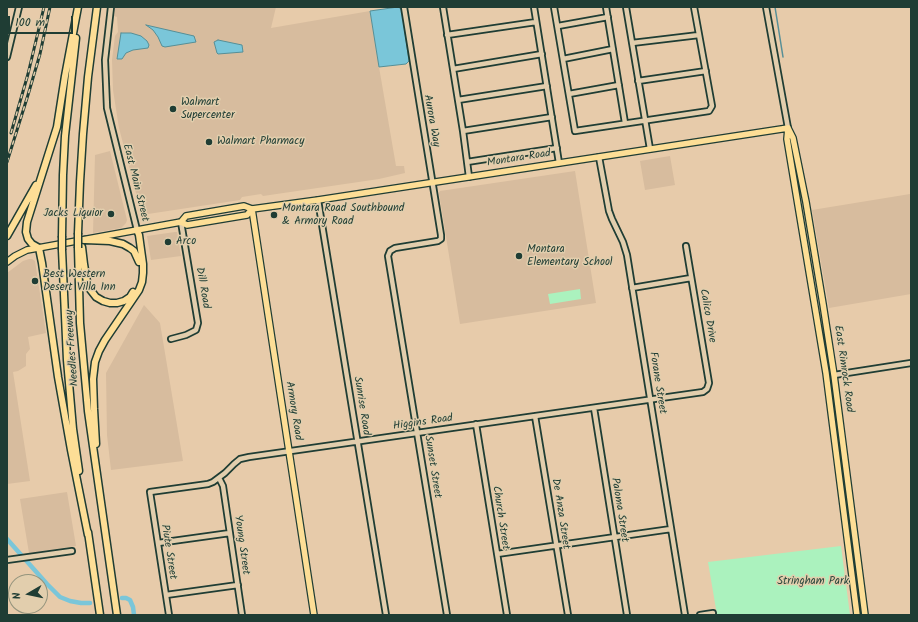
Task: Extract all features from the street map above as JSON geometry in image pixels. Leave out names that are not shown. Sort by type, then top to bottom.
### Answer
[{"type":"highway","points":[[78,7],[57,127],[27,222],[26,232],[28,240],[39,248],[69,442],[88,535]]},
{"type":"highway","name":"Needles Freeway","points":[[78,7],[63,175],[62,250],[64,321],[77,461],[100,615]]},
{"type":"highway","name":"Needles Freeway","points":[[97,7],[86,105],[80,182],[80,323],[88,411],[117,615]]},
{"type":"highway","points":[[7,236],[42,175]]},
{"type":"highway","points":[[80,247],[87,282],[89,288],[96,297],[102,301],[110,303],[124,301],[134,292],[139,277],[136,237],[137,230]]},
{"type":"highway","points":[[100,499],[94,409],[93,379],[95,362],[105,340],[139,290],[142,282],[143,264],[137,230]]},
{"type":"highway","points":[[85,240],[110,240],[124,244],[134,251],[139,262]]},
{"type":"main road","name":"Montara Road","points":[[181,222],[186,216],[244,206],[252,209],[318,200],[788,128]]},
{"type":"main road","name":"East Rimrock Road","points":[[788,128],[793,138],[806,202],[834,375],[865,615]]},
{"type":"main road","name":"East Rimrock Road","points":[[788,128],[787,139],[826,373],[857,615]]},
{"type":"main road","name":"Montara Road","points":[[137,230],[181,222],[187,225],[247,215],[252,209]]},
{"type":"main road","name":"Armory Road","points":[[252,209],[314,615]]},
{"type":"main road","name":"East Main Street","points":[[7,262],[27,250],[137,230]]},
{"type":"street","points":[[7,57],[19,7]]},
{"type":"street","name":"East Main Street","points":[[112,7],[105,60],[107,108],[137,230]]},
{"type":"street","name":"Aurora Way","points":[[390,251],[395,248],[438,241],[441,239],[404,7]]},
{"type":"street","points":[[443,7],[469,177]]},
{"type":"street","points":[[534,7],[559,163]]},
{"type":"street","points":[[554,7],[575,131],[710,111],[712,106],[694,7]]},
{"type":"street","points":[[606,7],[626,123]]},
{"type":"street","points":[[626,7],[650,149]]},
{"type":"street","name":"East Rimrock Road","points":[[766,7],[788,128]]},
{"type":"street","points":[[558,26],[608,17]]},
{"type":"street","points":[[447,35],[536,22]]},
{"type":"street","points":[[632,43],[699,35]]},
{"type":"street","points":[[563,59],[613,49]]},
{"type":"street","points":[[453,68],[542,54]]},
{"type":"street","points":[[638,81],[706,71]]},
{"type":"street","points":[[569,94],[619,85]]},
{"type":"street","points":[[458,100],[547,86]]},
{"type":"street","points":[[463,132],[552,117]]},
{"type":"street","points":[[467,162],[556,148]]},
{"type":"street","name":"Forane Street","points":[[599,157],[609,211],[623,242],[627,255],[685,615]]},
{"type":"street","name":"Sunrise Road","points":[[318,200],[386,615]]},
{"type":"street","name":"Dill Road","points":[[171,339],[186,335],[196,330],[198,323],[181,222]]},
{"type":"street","name":"Calico Drive","points":[[686,246],[709,383],[707,389]]},
{"type":"street","name":"Sunset Street","points":[[390,251],[388,256],[447,615]]},
{"type":"street","points":[[632,288],[691,278]]},
{"type":"street","points":[[834,375],[911,363]]},
{"type":"street","name":"Higgins Road","points":[[150,492],[208,484],[219,478],[240,459],[250,457],[651,400],[703,392],[707,389]]},
{"type":"street","name":"Paloma Street","points":[[594,408],[627,615]]},
{"type":"street","name":"De Anza Street","points":[[535,416],[568,615]]},
{"type":"street","name":"Church Street","points":[[476,424],[507,615]]},
{"type":"street","name":"Young Street","points":[[219,478],[223,486],[242,615]]},
{"type":"street","name":"Piute Street","points":[[150,492],[169,615]]},
{"type":"street","points":[[497,554],[671,529]]},
{"type":"street","points":[[158,544],[230,533]]},
{"type":"street","points":[[7,560],[72,551]]},
{"type":"street","points":[[166,596],[238,584]]},
{"type":"street","points":[[700,615],[713,613]]},
{"type":"shaded area","points":[[115,7],[276,7],[271,28],[370,11],[396,166],[404,166],[405,173],[379,179],[263,196],[261,194],[242,197],[240,200],[148,214],[144,213],[136,193],[119,128],[113,90],[112,60],[115,36],[118,32],[117,17],[114,16]]},
{"type":"shaded area","points":[[110,151],[127,220],[121,228],[93,233],[95,155]]},
{"type":"shaded area","points":[[670,156],[675,185],[645,190],[640,161]]},
{"type":"shaded area","name":"Montara Elementary School","points":[[575,171],[596,303],[460,324],[439,193],[440,191]]},
{"type":"shaded area","points":[[910,194],[911,294],[829,308],[812,210]]},
{"type":"shaded area","points":[[177,232],[181,256],[151,260],[147,236]]},
{"type":"shaded area","points":[[29,259],[35,261],[46,333],[28,337],[30,349],[26,354],[26,366],[13,372],[30,481],[7,484],[7,273],[23,261]]},
{"type":"shaded area","points":[[144,305],[160,323],[183,461],[111,470],[107,435],[106,373]]},
{"type":"shaded area","points":[[67,492],[76,546],[29,553],[20,499]]},
{"type":"green space","points":[[580,289],[581,299],[550,304],[548,294]]},
{"type":"green space","name":"Stringham Park","points":[[841,546],[850,615],[717,615],[708,562]]},
{"type":"water","points":[[398,7],[402,11],[409,61],[406,64],[379,67],[370,11]]},
{"type":"water","points":[[146,25],[194,36],[196,42],[165,47],[162,46],[153,30]]},
{"type":"water","points":[[121,33],[131,33],[141,36],[147,41],[149,45],[148,48],[133,50],[126,53],[122,59],[117,59]]},
{"type":"water","points":[[218,40],[242,45],[243,52],[218,54],[214,42]]},
{"type":"waterway","points":[[775,7],[783,57]]},
{"type":"waterway","points":[[7,539],[60,597],[70,601],[90,603]]},
{"type":"waterway","points":[[122,598],[130,600],[134,615]]},
{"type":"railway","points":[[11,133],[28,74],[44,7]]},
{"type":"railway","points":[[7,162],[40,54],[50,7]]},
{"type":"place","name":"Walmart Supercenter","points":[[173,109]]},
{"type":"place","name":"Walmart Pharmacy","points":[[209,142]]},
{"type":"place","name":"Jacks Liquior","points":[[111,214]]},
{"type":"place","name":"Montara Road Southbound & Armory Road","points":[[274,215]]},
{"type":"place","name":"Arco","points":[[168,242]]},
{"type":"place","name":"Montara Elementary School","points":[[519,256]]},
{"type":"place","name":"Best Western Desert Villa Inn","points":[[35,281]]}]
